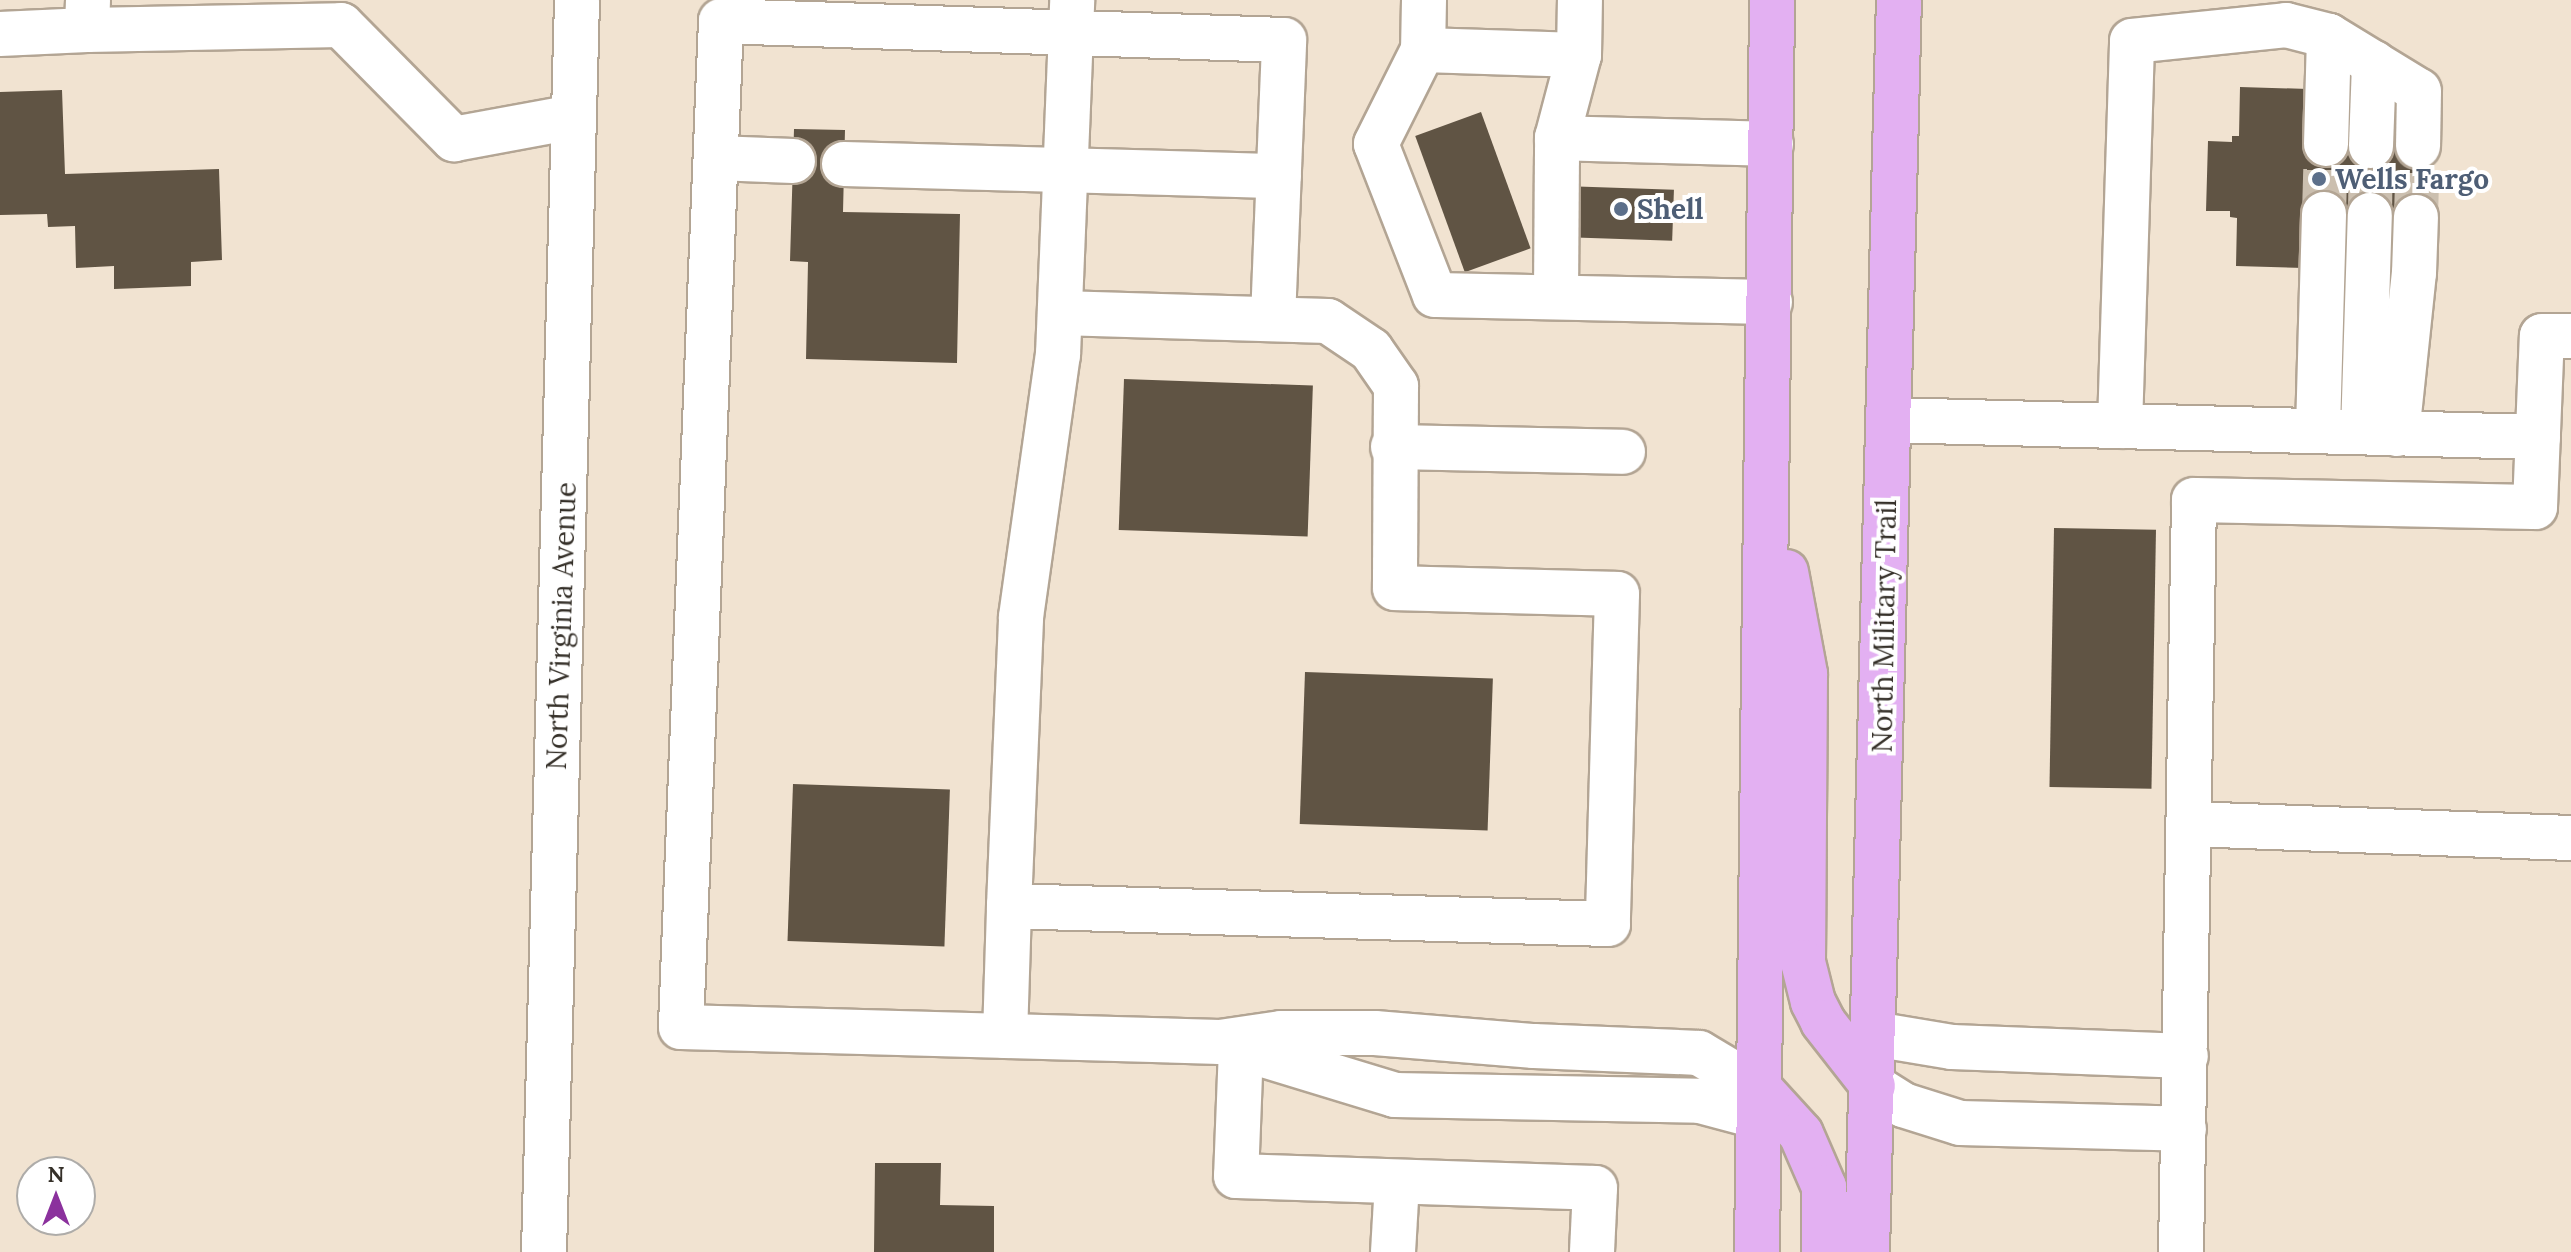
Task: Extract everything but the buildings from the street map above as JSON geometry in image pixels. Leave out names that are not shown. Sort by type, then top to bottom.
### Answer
[{"type":"main road","points":[[1757,1252],[1772,0]]},
{"type":"main road","name":"North Military Trail","points":[[1867,1252],[1899,0]]},
{"type":"main road","points":[[1768,475],[1805,674],[1803,962],[1813,1002],[1823,1022],[1873,1086]]},
{"type":"main road","points":[[1761,1104],[1801,1134],[1824,1187],[1824,1252]]},
{"type":"street","name":"North Virginia Avenue","points":[[544,1252],[577,0]]},
{"type":"street","points":[[1424,0],[1423,50],[1376,144],[1435,295],[1770,302]]},
{"type":"street","points":[[1556,296],[1557,138],[1579,55],[1580,0]]},
{"type":"street","points":[[2120,426],[2132,41],[2286,12],[2374,63]]},
{"type":"street","points":[[0,34],[87,15],[341,25],[454,139],[574,117]]},
{"type":"street","points":[[1005,1036],[1021,617],[1058,355],[1071,16]]},
{"type":"street","points":[[1273,319],[1284,40],[1071,16],[721,21],[681,1027],[1231,1045],[1395,1095],[1761,1104]]},
{"type":"street","points":[[1423,50],[1579,55]]},
{"type":"street","points":[[2374,63],[2372,146],[2374,63]]},
{"type":"street","points":[[1557,138],[1771,144]]},
{"type":"street","points":[[716,158],[793,161]]},
{"type":"street","points":[[844,164],[1279,176]]},
{"type":"street","points":[[2361,432],[2370,215]]},
{"type":"street","points":[[1009,906],[1608,924],[1617,594],[1395,588],[1393,447],[1396,386],[1371,350],[1328,321],[1060,313]]},
{"type":"street","points":[[2181,1252],[2194,500],[2535,507],[2542,336],[2571,336]]},
{"type":"street","points":[[1889,420],[2538,437]]},
{"type":"street","points":[[1393,447],[1623,452]]},
{"type":"street","points":[[2189,824],[2571,838]]},
{"type":"street","points":[[1231,1045],[1281,1033],[1375,1033],[1534,1046],[1699,1053],[1761,1104]]},
{"type":"street","points":[[1874,1034],[1952,1047],[2186,1056]]},
{"type":"street","points":[[1231,1045],[1236,1176],[1595,1188],[1592,1252]]},
{"type":"street","points":[[1873,1086],[1903,1105],[1960,1123],[2184,1129]]},
{"type":"street","points":[[1393,1252],[1397,1182]]},
{"type":"tunnel","points":[[2324,214],[2326,144]]},
{"type":"tunnel","points":[[2370,215],[2371,146]]},
{"type":"tunnel","points":[[2416,217],[2418,146]]},
{"type":"place","name":"Wells Fargo","points":[[2319,179]]},
{"type":"place","name":"Shell","points":[[1621,209]]}]
